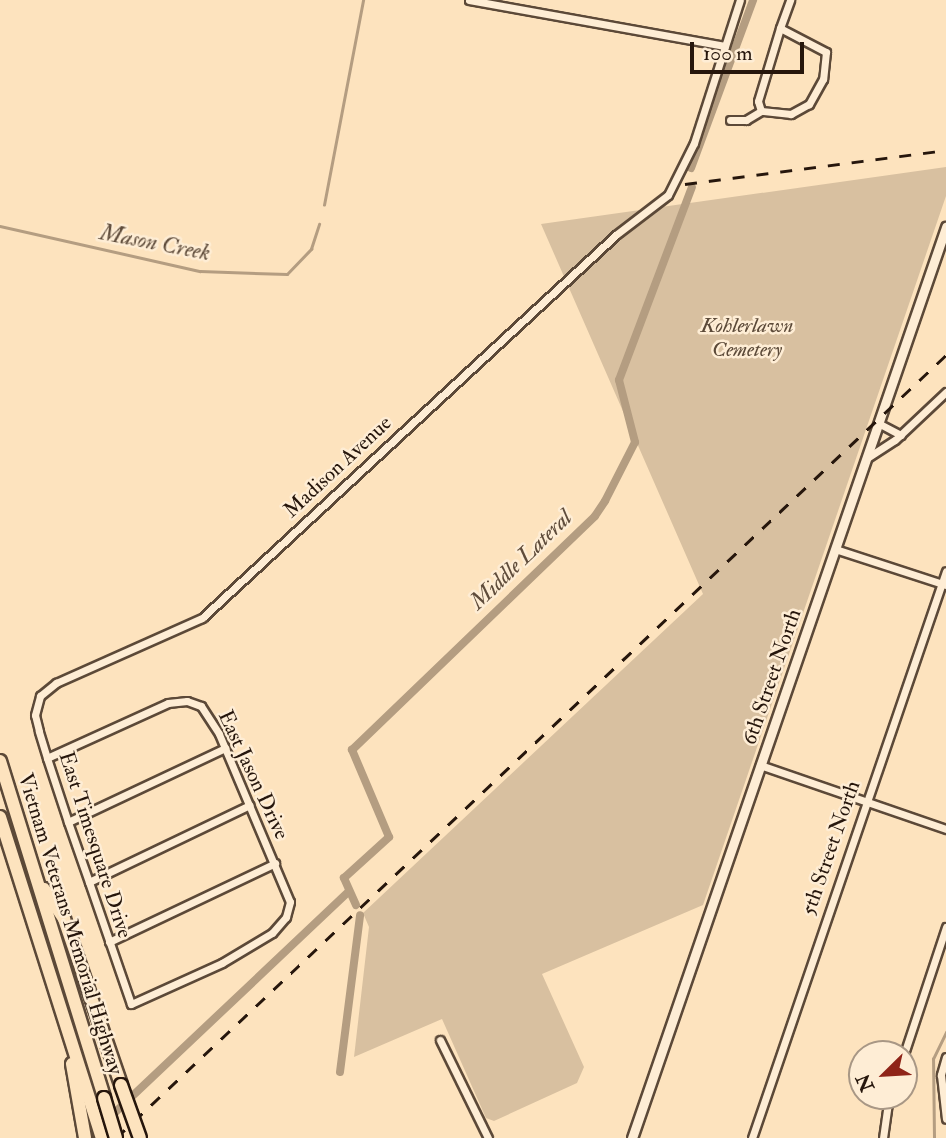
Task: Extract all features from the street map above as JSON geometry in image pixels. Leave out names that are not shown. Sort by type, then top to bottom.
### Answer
[{"type":"highway","name":"Vietnam Veterans Memorial Highway","points":[[0,761],[116,1138]]},
{"type":"highway","name":"Vietnam Veterans Memorial Highway","points":[[0,817],[102,1138]]},
{"type":"highway","points":[[36,878],[64,919],[140,1138]]},
{"type":"highway","points":[[69,1036],[85,1138]]},
{"type":"street","points":[[470,0],[725,46]]},
{"type":"street","name":"Madison Avenue","points":[[40,696],[57,684],[202,618],[674,186],[694,143],[740,0]]},
{"type":"street","points":[[761,111],[762,78],[790,0]]},
{"type":"street","points":[[730,120],[746,120],[761,111],[792,114],[809,104],[823,79],[826,52],[780,28]]},
{"type":"street","name":"6th Street North","points":[[632,1138],[946,227]]},
{"type":"street","points":[[866,458],[901,435],[946,391]]},
{"type":"street","points":[[878,423],[901,435]]},
{"type":"street","points":[[835,549],[944,584]]},
{"type":"street","name":"5th Street North","points":[[752,1138],[866,801],[944,584],[946,571]]},
{"type":"street","name":"East Timesquare Drive","points":[[40,696],[35,715],[47,758],[131,1004]]},
{"type":"street","name":"East Jason Drive","points":[[47,758],[132,719],[187,701],[201,706],[225,748],[290,902],[278,927],[256,945],[131,1004]]},
{"type":"street","points":[[68,822],[225,748]]},
{"type":"street","points":[[760,765],[946,829]]},
{"type":"street","points":[[89,882],[250,805]]},
{"type":"street","points":[[109,942],[275,863]]},
{"type":"street","points":[[909,1040],[946,927]]},
{"type":"street","points":[[440,1040],[488,1138]]},
{"type":"street","points":[[946,1057],[941,1075],[946,1119]]},
{"type":"street","points":[[883,1138],[887,1110]]},
{"type":"green space","name":"Kohlerlawn Cemetery","points":[[946,167],[946,196],[703,905],[542,974],[584,1067],[577,1083],[494,1121],[486,1118],[442,1019],[354,1057],[369,927],[363,913],[703,594],[541,224]]},
{"type":"waterway","name":"Mason Creek","points":[[324,205],[363,0]]},
{"type":"waterway","name":"Middle Lateral","points":[[691,168],[753,0]]},
{"type":"waterway","name":"Middle Lateral","points":[[356,905],[344,878],[389,837],[352,750],[595,516],[605,501],[635,442],[619,380],[692,187]]},
{"type":"waterway","name":"Mason Creek","points":[[0,226],[200,271],[287,274],[311,249],[319,224]]},
{"type":"waterway","points":[[88,1138],[349,891]]},
{"type":"waterway","name":"Middle Lateral","points":[[340,1072],[360,915]]},
{"type":"waterway","points":[[934,1138],[933,1059],[946,1032]]},
{"type":"railway","points":[[685,184],[946,150]]},
{"type":"railway","points":[[116,1138],[946,355]]}]
